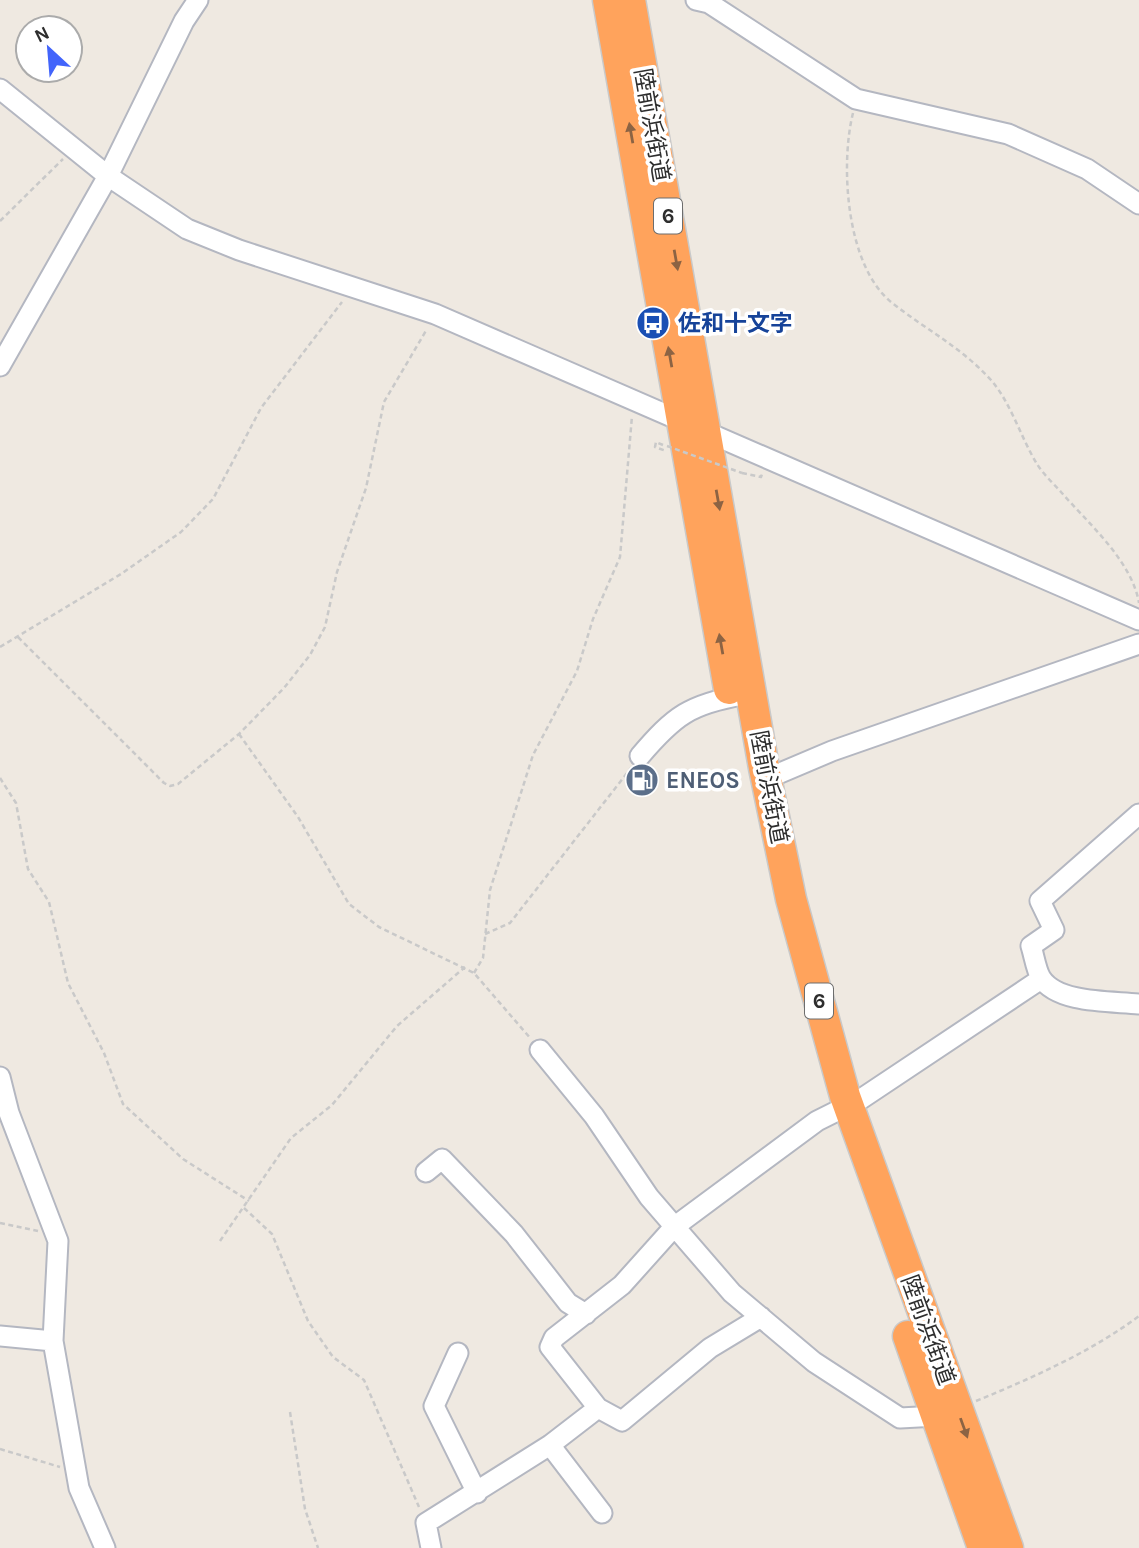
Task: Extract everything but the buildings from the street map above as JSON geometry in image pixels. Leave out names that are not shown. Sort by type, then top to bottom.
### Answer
[{"type":"highway","name":"陸前浜街道","points":[[608,0],[685,434],[741,695],[766,779],[839,1110]]},
{"type":"highway","name":"陸前浜街道","points":[[630,0],[685,434]]},
{"type":"highway","name":"陸前浜街道","points":[[741,695],[761,852],[800,1011],[839,1110],[947,1413],[984,1548]]},
{"type":"highway","name":"陸前浜街道","points":[[947,1413],[1008,1548]]},
{"type":"street","points":[[0,366],[108,176],[184,21],[198,0]]},
{"type":"street","points":[[696,0],[709,3],[856,99],[1008,134],[1087,169],[1139,204]]},
{"type":"street","points":[[0,89],[108,176],[187,229],[239,250],[435,314],[633,402],[685,434],[1139,620]]},
{"type":"street","points":[[766,779],[832,751],[1139,644]]},
{"type":"street","points":[[640,756],[672,719],[702,704],[741,695]]},
{"type":"street","points":[[1139,814],[1040,901],[1054,930],[1031,946],[1041,979],[1065,994],[1088,1001],[1139,1004]]},
{"type":"street","points":[[761,1317],[710,1348],[622,1421],[598,1408],[550,1348],[554,1338],[622,1285],[674,1227],[817,1121],[839,1110],[1041,979]]},
{"type":"street","points":[[540,1050],[594,1116],[649,1197],[732,1293],[814,1362],[900,1418],[947,1413]]},
{"type":"street","points":[[0,1077],[9,1113],[56,1236],[53,1340],[79,1488],[105,1548]]},
{"type":"street","points":[[426,1172],[442,1159],[514,1234],[568,1303],[586,1314]]},
{"type":"street","points":[[0,1336],[53,1340]]},
{"type":"street","points":[[458,1353],[435,1406],[477,1493]]},
{"type":"street","points":[[431,1548],[426,1523],[550,1445],[598,1408]]},
{"type":"street","points":[[550,1445],[602,1513]]},
{"type":"path","points":[[856,99],[848,135],[848,206],[862,262],[889,301],[952,343],[993,382],[1038,466],[1103,540],[1136,584],[1139,606]]},
{"type":"path","points":[[0,220],[74,148]]},
{"type":"path","points":[[0,647],[121,574],[181,533],[213,499],[261,408],[352,285]]},
{"type":"path","points":[[18,637],[170,786],[239,734],[284,688],[310,655],[326,627],[337,572],[366,488],[384,402],[435,314]]},
{"type":"path","points":[[474,973],[483,958],[490,890],[533,755],[577,671],[593,619],[620,558],[633,402]]},
{"type":"path","points":[[673,453],[654,447],[656,442],[685,434],[741,473],[761,477],[762,472],[748,468]]},
{"type":"path","points":[[239,734],[298,817],[349,904],[379,927],[474,973],[540,1050]]},
{"type":"path","points":[[485,934],[510,923],[640,756]]},
{"type":"path","points":[[0,778],[16,803],[27,869],[49,902],[68,983],[104,1053],[123,1104],[183,1159],[249,1200]]},
{"type":"path","points":[[220,1241],[291,1138],[332,1105],[397,1026],[465,967]]},
{"type":"path","points":[[244,1208],[272,1234],[308,1321],[333,1357],[363,1380],[426,1523]]},
{"type":"path","points":[[0,1223],[56,1236]]},
{"type":"path","points":[[947,1413],[1016,1385],[1116,1334],[1139,1316]]},
{"type":"path","points":[[289,1412],[305,1509],[318,1548]]},
{"type":"path","points":[[0,1450],[48,1465],[76,1469]]},
{"type":"place","name":"佐和十文字","points":[[653,323]]},
{"type":"place","name":"ENEOS","points":[[642,780]]}]
